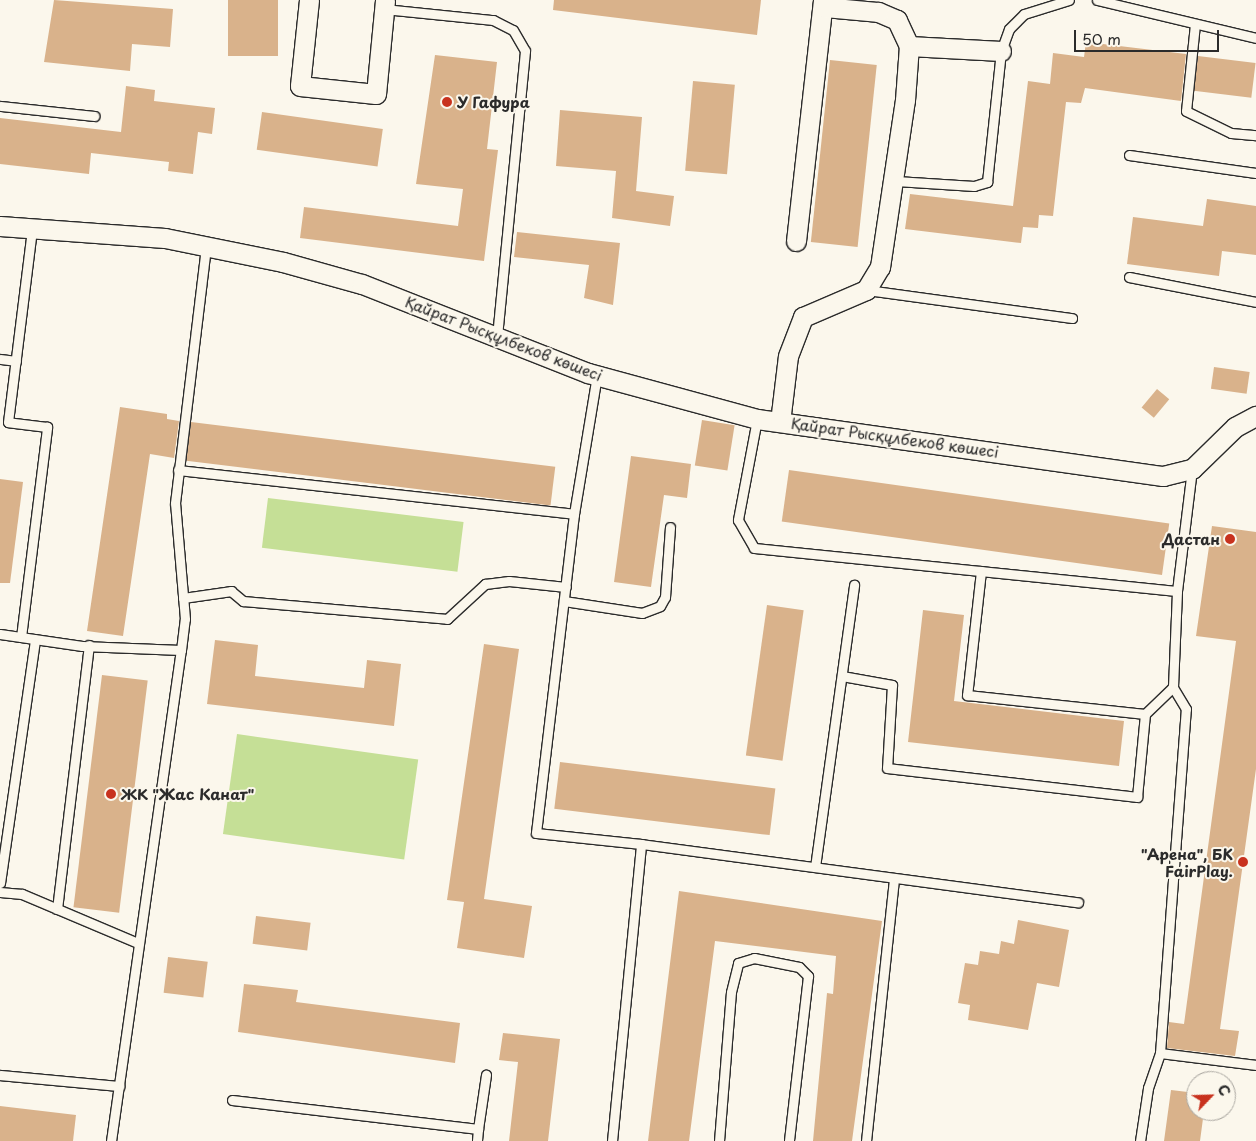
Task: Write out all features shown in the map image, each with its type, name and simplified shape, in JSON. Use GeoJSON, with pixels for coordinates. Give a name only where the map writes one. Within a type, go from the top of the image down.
{"type":"FeatureCollection","features":[{"type":"Feature","properties":{"kind":"street"},"geometry":{"type":"LineString","coordinates":[[309,0],[300,86],[376,94],[385,4]]}},
{"type":"Feature","properties":{"kind":"street"},"geometry":{"type":"LineString","coordinates":[[780,422],[788,356],[803,317],[866,290],[880,267],[896,181],[909,46],[897,20],[878,12],[823,4],[796,241]]}},
{"type":"Feature","properties":{"kind":"street"},"geometry":{"type":"LineString","coordinates":[[909,46],[1001,51]]}},
{"type":"Feature","properties":{"kind":"street","name":"Қайрат Рысқұлбеков көшесі"},"geometry":{"type":"LineString","coordinates":[[0,226],[165,238],[206,246],[362,284],[597,375],[757,419],[931,440],[1121,472],[1163,476],[1192,469]]}},
{"type":"Feature","properties":{"kind":"street"},"geometry":{"type":"LineString","coordinates":[[1192,469],[1235,427],[1256,416]]}},
{"type":"Feature","properties":{"kind":"lane"},"geometry":{"type":"LineString","coordinates":[[896,181],[974,186],[987,182],[1001,51],[1009,29],[1024,14],[1069,0]]}},
{"type":"Feature","properties":{"kind":"lane"},"geometry":{"type":"LineString","coordinates":[[1097,0],[1256,38]]}},
{"type":"Feature","properties":{"kind":"lane"},"geometry":{"type":"LineString","coordinates":[[385,4],[493,20],[513,30],[525,51],[497,336]]}},
{"type":"Feature","properties":{"kind":"lane"},"geometry":{"type":"LineString","coordinates":[[1195,24],[1186,111],[1231,133],[1256,135]]}},
{"type":"Feature","properties":{"kind":"lane"},"geometry":{"type":"LineString","coordinates":[[0,106],[94,116]]}},
{"type":"Feature","properties":{"kind":"lane"},"geometry":{"type":"LineString","coordinates":[[1129,155],[1256,173]]}},
{"type":"Feature","properties":{"kind":"lane"},"geometry":{"type":"LineString","coordinates":[[21,637],[47,427],[4,422],[16,361],[32,228]]}},
{"type":"Feature","properties":{"kind":"lane"},"geometry":{"type":"LineString","coordinates":[[111,1141],[181,650],[183,598],[175,503],[206,246]]}},
{"type":"Feature","properties":{"kind":"lane"},"geometry":{"type":"LineString","coordinates":[[1129,277],[1256,302]]}},
{"type":"Feature","properties":{"kind":"lane"},"geometry":{"type":"LineString","coordinates":[[866,290],[1072,318]]}},
{"type":"Feature","properties":{"kind":"lane"},"geometry":{"type":"LineString","coordinates":[[0,359],[16,361]]}},
{"type":"Feature","properties":{"kind":"lane"},"geometry":{"type":"LineString","coordinates":[[597,375],[574,514],[536,833],[642,844],[1078,902]]}},
{"type":"Feature","properties":{"kind":"lane"},"geometry":{"type":"LineString","coordinates":[[757,419],[738,520],[754,548],[1177,591]]}},
{"type":"Feature","properties":{"kind":"lane"},"geometry":{"type":"LineString","coordinates":[[1140,1141],[1148,1088],[1160,1052],[1186,709],[1173,687],[1177,591],[1192,469]]}},
{"type":"Feature","properties":{"kind":"lane"},"geometry":{"type":"LineString","coordinates":[[178,470],[574,514]]}},
{"type":"Feature","properties":{"kind":"lane"},"geometry":{"type":"LineString","coordinates":[[564,601],[642,613],[660,606],[665,597],[670,527]]}},
{"type":"Feature","properties":{"kind":"lane"},"geometry":{"type":"LineString","coordinates":[[981,571],[967,695],[1145,714]]}},
{"type":"Feature","properties":{"kind":"lane"},"geometry":{"type":"LineString","coordinates":[[183,598],[231,591],[243,601],[447,619],[485,584],[509,581],[566,587]]}},
{"type":"Feature","properties":{"kind":"lane"},"geometry":{"type":"LineString","coordinates":[[815,867],[854,585]]}},
{"type":"Feature","properties":{"kind":"lane"},"geometry":{"type":"LineString","coordinates":[[0,634],[89,646],[181,650]]}},
{"type":"Feature","properties":{"kind":"lane"},"geometry":{"type":"LineString","coordinates":[[0,883],[34,639]]}},
{"type":"Feature","properties":{"kind":"lane"},"geometry":{"type":"LineString","coordinates":[[57,909],[89,646]]}},
{"type":"Feature","properties":{"kind":"lane"},"geometry":{"type":"LineString","coordinates":[[842,676],[892,685],[887,768],[1137,797],[1145,714],[1173,687]]}},
{"type":"Feature","properties":{"kind":"lane"},"geometry":{"type":"LineString","coordinates":[[612,1141],[642,844]]}},
{"type":"Feature","properties":{"kind":"lane"},"geometry":{"type":"LineString","coordinates":[[866,1141],[894,878]]}},
{"type":"Feature","properties":{"kind":"lane"},"geometry":{"type":"LineString","coordinates":[[0,892],[22,894],[138,943]]}},
{"type":"Feature","properties":{"kind":"lane"},"geometry":{"type":"LineString","coordinates":[[719,1141],[731,992],[738,963],[754,958],[799,966],[808,976],[789,1141]]}},
{"type":"Feature","properties":{"kind":"lane"},"geometry":{"type":"LineString","coordinates":[[1160,1052],[1256,1065]]}},
{"type":"Feature","properties":{"kind":"lane"},"geometry":{"type":"LineString","coordinates":[[0,1075],[119,1086]]}},
{"type":"Feature","properties":{"kind":"lane"},"geometry":{"type":"LineString","coordinates":[[477,1141],[486,1075]]}},
{"type":"Feature","properties":{"kind":"lane"},"geometry":{"type":"LineString","coordinates":[[232,1100],[478,1129]]}},
{"type":"Feature","properties":{"kind":"green space"},"geometry":{"type":"Polygon","coordinates":[[[268,498],[464,522],[457,572],[262,548],[268,498]]]}},
{"type":"Feature","properties":{"kind":"green space"},"geometry":{"type":"Polygon","coordinates":[[[237,734],[418,759],[404,859],[223,834],[237,734]]]}},
{"type":"Feature","properties":{"kind":"building"},"geometry":{"type":"Polygon","coordinates":[[[54,0],[173,9],[170,47],[132,44],[130,71],[44,62],[54,0]]]}},
{"type":"Feature","properties":{"kind":"building"},"geometry":{"type":"Polygon","coordinates":[[[228,0],[278,0],[278,56],[228,56],[228,0]]]}},
{"type":"Feature","properties":{"kind":"building"},"geometry":{"type":"Polygon","coordinates":[[[554,0],[761,0],[757,35],[553,10],[554,0]]]}},
{"type":"Feature","properties":{"kind":"building"},"geometry":{"type":"Polygon","coordinates":[[[1086,42],[1186,54],[1181,101],[1085,88],[1081,103],[1066,102],[1053,216],[1039,215],[1038,228],[1023,227],[1021,243],[905,229],[910,194],[1013,206],[1028,81],[1050,84],[1053,53],[1084,57],[1086,42]]]}},
{"type":"Feature","properties":{"kind":"building"},"geometry":{"type":"Polygon","coordinates":[[[435,55],[497,62],[487,149],[498,150],[484,261],[300,238],[304,207],[458,226],[463,189],[416,184],[435,55]]]}},
{"type":"Feature","properties":{"kind":"building"},"geometry":{"type":"Polygon","coordinates":[[[1198,56],[1256,63],[1251,98],[1194,91],[1198,56]]]}},
{"type":"Feature","properties":{"kind":"building"},"geometry":{"type":"Polygon","coordinates":[[[830,60],[877,65],[858,247],[811,242],[830,60]]]}},
{"type":"Feature","properties":{"kind":"building"},"geometry":{"type":"Polygon","coordinates":[[[693,81],[735,85],[727,174],[685,171],[693,81]]]}},
{"type":"Feature","properties":{"kind":"building"},"geometry":{"type":"Polygon","coordinates":[[[126,86],[155,90],[154,101],[215,108],[212,134],[198,132],[193,174],[168,171],[169,162],[91,153],[89,174],[0,164],[0,118],[121,132],[126,86]]]}},
{"type":"Feature","properties":{"kind":"building"},"geometry":{"type":"Polygon","coordinates":[[[560,110],[642,117],[636,191],[674,196],[670,226],[612,218],[616,171],[556,166],[560,110]]]}},
{"type":"Feature","properties":{"kind":"building"},"geometry":{"type":"Polygon","coordinates":[[[262,112],[383,129],[378,167],[257,150],[262,112]]]}},
{"type":"Feature","properties":{"kind":"building"},"geometry":{"type":"Polygon","coordinates":[[[1207,199],[1256,206],[1256,255],[1222,251],[1219,276],[1127,264],[1133,217],[1203,226],[1207,199]]]}},
{"type":"Feature","properties":{"kind":"building"},"geometry":{"type":"Polygon","coordinates":[[[517,232],[620,243],[613,305],[584,298],[589,265],[514,257],[517,232]]]}},
{"type":"Feature","properties":{"kind":"building"},"geometry":{"type":"Polygon","coordinates":[[[1214,367],[1250,372],[1247,394],[1211,389],[1214,367]]]}},
{"type":"Feature","properties":{"kind":"building"},"geometry":{"type":"Polygon","coordinates":[[[1157,389],[1169,399],[1154,418],[1142,407],[1157,389]]]}},
{"type":"Feature","properties":{"kind":"building"},"geometry":{"type":"Polygon","coordinates":[[[120,407],[167,414],[167,419],[179,421],[174,458],[150,454],[123,636],[87,631],[120,407]]]}},
{"type":"Feature","properties":{"kind":"building"},"geometry":{"type":"Polygon","coordinates":[[[702,420],[735,425],[727,471],[695,465],[702,420]]]}},
{"type":"Feature","properties":{"kind":"building"},"geometry":{"type":"Polygon","coordinates":[[[191,422],[555,467],[551,505],[186,461],[191,422]]]}},
{"type":"Feature","properties":{"kind":"building"},"geometry":{"type":"Polygon","coordinates":[[[631,456],[691,464],[687,498],[664,495],[651,587],[614,582],[631,456]]]}},
{"type":"Feature","properties":{"kind":"building"},"geometry":{"type":"Polygon","coordinates":[[[789,470],[1169,523],[1162,575],[782,521],[789,470]]]}},
{"type":"Feature","properties":{"kind":"building"},"geometry":{"type":"Polygon","coordinates":[[[0,479],[23,482],[10,583],[0,583],[0,479]]]}},
{"type":"Feature","properties":{"kind":"building"},"geometry":{"type":"Polygon","coordinates":[[[1212,526],[1256,532],[1256,769],[1220,1029],[1239,1031],[1235,1056],[1167,1048],[1169,1022],[1184,1024],[1236,641],[1196,636],[1212,526]]]}},
{"type":"Feature","properties":{"kind":"building"},"geometry":{"type":"Polygon","coordinates":[[[767,605],[804,610],[782,761],[746,756],[767,605]]]}},
{"type":"Feature","properties":{"kind":"building"},"geometry":{"type":"Polygon","coordinates":[[[923,610],[964,615],[954,701],[1124,721],[1119,766],[908,742],[923,610]]]}},
{"type":"Feature","properties":{"kind":"building"},"geometry":{"type":"Polygon","coordinates":[[[215,640],[258,645],[255,676],[364,688],[367,660],[401,664],[394,726],[207,704],[215,640]]]}},
{"type":"Feature","properties":{"kind":"building"},"geometry":{"type":"Polygon","coordinates":[[[484,644],[519,649],[484,899],[532,906],[524,958],[457,948],[464,902],[447,900],[484,644]]]}},
{"type":"Feature","properties":{"kind":"building","name":"ЖК \"Жас Канат\""},"geometry":{"type":"Polygon","coordinates":[[[102,675],[148,681],[119,913],[73,907],[102,675]]]}},
{"type":"Feature","properties":{"kind":"building"},"geometry":{"type":"Polygon","coordinates":[[[560,762],[775,788],[770,835],[554,809],[560,762]]]}},
{"type":"Feature","properties":{"kind":"building"},"geometry":{"type":"Polygon","coordinates":[[[679,891],[882,921],[852,1141],[813,1141],[827,993],[833,994],[836,956],[715,941],[689,1141],[648,1141],[679,891]]]}},
{"type":"Feature","properties":{"kind":"building"},"geometry":{"type":"Polygon","coordinates":[[[256,916],[311,923],[307,950],[253,944],[256,916]]]}},
{"type":"Feature","properties":{"kind":"building"},"geometry":{"type":"Polygon","coordinates":[[[1018,920],[1069,930],[1059,987],[1037,983],[1028,1030],[968,1020],[970,1005],[958,1003],[965,963],[978,965],[980,951],[999,954],[1001,941],[1014,944],[1018,920]]]}},
{"type":"Feature","properties":{"kind":"building"},"geometry":{"type":"Polygon","coordinates":[[[168,957],[208,962],[203,998],[164,993],[168,957]]]}},
{"type":"Feature","properties":{"kind":"building"},"geometry":{"type":"Polygon","coordinates":[[[244,984],[298,990],[296,1002],[460,1023],[455,1063],[238,1032],[244,984]]]}},
{"type":"Feature","properties":{"kind":"building"},"geometry":{"type":"Polygon","coordinates":[[[503,1033],[560,1039],[548,1141],[509,1141],[518,1062],[499,1060],[503,1033]]]}},
{"type":"Feature","properties":{"kind":"building"},"geometry":{"type":"Polygon","coordinates":[[[1171,1090],[1186,1092],[1186,1121],[1203,1121],[1200,1141],[1164,1141],[1171,1090]]]}},
{"type":"Feature","properties":{"kind":"building"},"geometry":{"type":"Polygon","coordinates":[[[0,1106],[76,1115],[73,1141],[0,1141],[0,1106]]]}},
{"type":"Feature","properties":{"kind":"place","name":"У Гафура"},"geometry":{"type":"Point","coordinates":[447,102]}},
{"type":"Feature","properties":{"kind":"place","name":"Дастан"},"geometry":{"type":"Point","coordinates":[1230,539]}},
{"type":"Feature","properties":{"kind":"place","name":"ЖК \"Жас Канат\""},"geometry":{"type":"Point","coordinates":[111,794]}},
{"type":"Feature","properties":{"kind":"place","name":"\"Арена\", БК FairPlay."},"geometry":{"type":"Point","coordinates":[1243,862]}}]}
